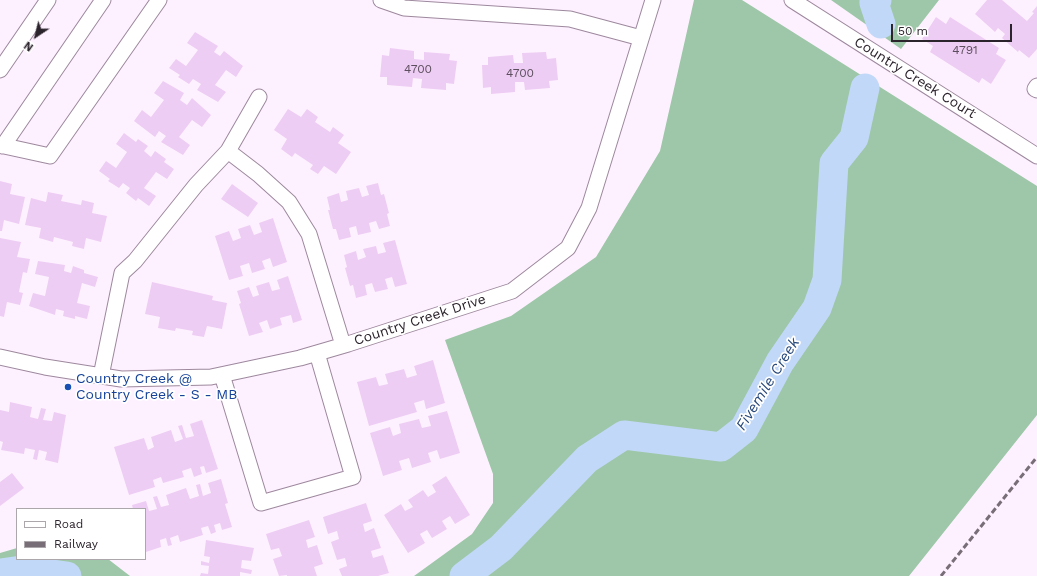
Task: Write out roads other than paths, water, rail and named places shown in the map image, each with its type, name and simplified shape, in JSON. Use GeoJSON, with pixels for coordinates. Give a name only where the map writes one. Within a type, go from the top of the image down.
{"type":"FeatureCollection","features":[{"type":"Feature","properties":{"kind":"street"},"geometry":{"type":"LineString","coordinates":[[0,70],[48,0]]}},
{"type":"Feature","properties":{"kind":"street"},"geometry":{"type":"LineString","coordinates":[[103,0],[1,146],[50,156],[158,0]]}},
{"type":"Feature","properties":{"kind":"street"},"geometry":{"type":"LineString","coordinates":[[381,0],[404,8],[570,18],[641,38]]}},
{"type":"Feature","properties":{"kind":"street","name":"Country Creek Drive"},"geometry":{"type":"LineString","coordinates":[[0,357],[45,368],[121,378],[211,377],[300,358],[512,291],[568,248],[589,208],[653,0]]}},
{"type":"Feature","properties":{"kind":"street","name":"Country Creek Court"},"geometry":{"type":"LineString","coordinates":[[792,0],[1037,156]]}},
{"type":"Feature","properties":{"kind":"street"},"geometry":{"type":"LineString","coordinates":[[1037,86],[1035,89],[1037,90]]}},
{"type":"Feature","properties":{"kind":"street"},"geometry":{"type":"LineString","coordinates":[[101,376],[122,273],[135,261],[196,185],[228,151],[260,97]]}},
{"type":"Feature","properties":{"kind":"street"},"geometry":{"type":"LineString","coordinates":[[228,151],[258,174],[289,202],[309,234],[343,345]]}},
{"type":"Feature","properties":{"kind":"street"},"geometry":{"type":"LineString","coordinates":[[222,375],[261,504],[352,477],[317,353]]}},
{"type":"Feature","properties":{"kind":"waterway","name":"Fivemile Creek"},"geometry":{"type":"LineString","coordinates":[[877,0],[874,3],[881,24]]}},
{"type":"Feature","properties":{"kind":"waterway","name":"Fivemile Creek"},"geometry":{"type":"LineString","coordinates":[[464,576],[501,548],[587,459],[624,435],[721,447],[744,429],[780,362],[817,308],[827,280],[834,163],[854,138],[865,88]]}},
{"type":"Feature","properties":{"kind":"waterway","name":"Fivemile Creek"},"geometry":{"type":"LineString","coordinates":[[0,573],[23,570],[67,576]]}},
{"type":"Feature","properties":{"kind":"railway"},"geometry":{"type":"LineString","coordinates":[[941,576],[1037,457]]}},
{"type":"Feature","properties":{"kind":"place","name":"Country Creek @ Country Creek - S - MB"},"geometry":{"type":"Point","coordinates":[68,387]}}]}
